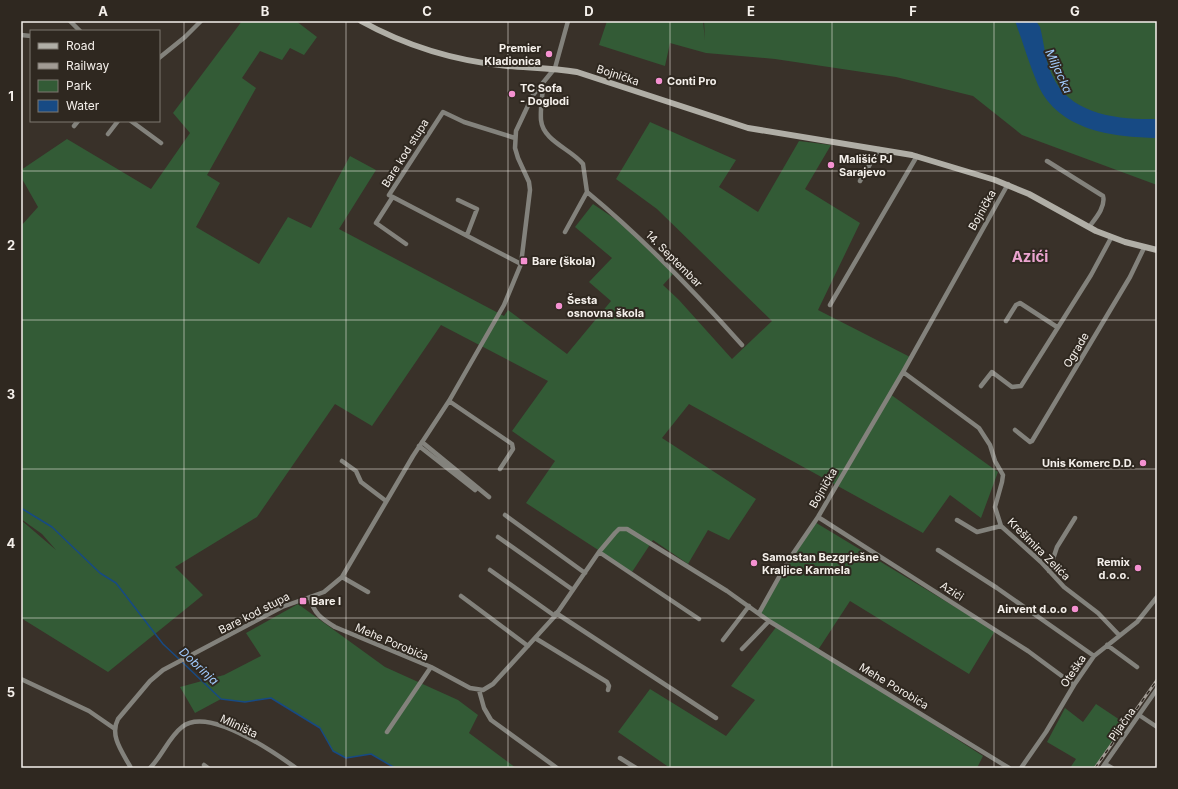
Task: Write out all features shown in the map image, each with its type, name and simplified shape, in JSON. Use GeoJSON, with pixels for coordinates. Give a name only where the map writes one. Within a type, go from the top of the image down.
{"type":"FeatureCollection","features":[{"type":"Feature","properties":{"kind":"main road","name":"Bojnička"},"geometry":{"type":"LineString","coordinates":[[361,21],[378,30],[436,53],[507,66],[555,68],[577,72],[748,128],[917,156],[1008,184],[1029,194],[1089,228],[1111,238],[1144,248],[1157,250]]}},
{"type":"Feature","properties":{"kind":"street"},"geometry":{"type":"LineString","coordinates":[[70,21],[79,30]]}},
{"type":"Feature","properties":{"kind":"street"},"geometry":{"type":"LineString","coordinates":[[160,57],[185,37],[201,21]]}},
{"type":"Feature","properties":{"kind":"street"},"geometry":{"type":"LineString","coordinates":[[555,68],[568,21]]}},
{"type":"Feature","properties":{"kind":"street","name":"Bare kod stupa"},"geometry":{"type":"LineString","coordinates":[[115,729],[118,719],[150,681],[163,670],[282,607],[324,592],[342,577],[386,501],[421,444],[450,401],[504,305],[521,264],[530,190],[529,182],[518,158],[515,138],[516,131],[534,95],[555,68]]}},
{"type":"Feature","properties":{"kind":"street"},"geometry":{"type":"LineString","coordinates":[[543,83],[541,110],[543,127],[552,138],[583,164],[587,192],[565,232]]}},
{"type":"Feature","properties":{"kind":"street","name":"Bare kod stupa"},"geometry":{"type":"LineString","coordinates":[[515,138],[464,122],[443,112],[389,195],[392,198],[521,264]]}},
{"type":"Feature","properties":{"kind":"street"},"geometry":{"type":"LineString","coordinates":[[74,126],[77,122]]}},
{"type":"Feature","properties":{"kind":"street"},"geometry":{"type":"LineString","coordinates":[[108,134],[117,122]]}},
{"type":"Feature","properties":{"kind":"street"},"geometry":{"type":"LineString","coordinates":[[132,122],[160,143]]}},
{"type":"Feature","properties":{"kind":"street"},"geometry":{"type":"LineString","coordinates":[[860,181],[879,149]]}},
{"type":"Feature","properties":{"kind":"street"},"geometry":{"type":"LineString","coordinates":[[830,305],[917,156]]}},
{"type":"Feature","properties":{"kind":"street"},"geometry":{"type":"LineString","coordinates":[[1047,161],[1103,196],[1104,204],[1089,228]]}},
{"type":"Feature","properties":{"kind":"street","name":"Bojnička"},"geometry":{"type":"LineString","coordinates":[[759,613],[788,561],[818,517],[903,372],[1008,184]]}},
{"type":"Feature","properties":{"kind":"street","name":"14. Septembar"},"geometry":{"type":"LineString","coordinates":[[587,192],[630,228],[688,284],[742,344]]}},
{"type":"Feature","properties":{"kind":"street"},"geometry":{"type":"LineString","coordinates":[[392,198],[376,223],[406,244]]}},
{"type":"Feature","properties":{"kind":"street"},"geometry":{"type":"LineString","coordinates":[[458,200],[477,209],[466,235]]}},
{"type":"Feature","properties":{"kind":"street"},"geometry":{"type":"LineString","coordinates":[[981,386],[992,372],[1012,387],[1021,386],[1057,326],[1091,275],[1111,238]]}},
{"type":"Feature","properties":{"kind":"street","name":"Ograde"},"geometry":{"type":"LineString","coordinates":[[1015,430],[1026,441],[1032,441],[1130,277],[1144,248]]}},
{"type":"Feature","properties":{"kind":"street"},"geometry":{"type":"LineString","coordinates":[[1006,322],[1016,305],[1020,303],[1057,326]]}},
{"type":"Feature","properties":{"kind":"street","name":"Krešimira Zelića"},"geometry":{"type":"LineString","coordinates":[[903,372],[979,428],[990,444],[995,461],[1002,475],[1002,482],[995,507],[1001,526],[1049,570],[1064,587],[1098,613],[1119,635]]}},
{"type":"Feature","properties":{"kind":"street"},"geometry":{"type":"LineString","coordinates":[[450,401],[512,444],[513,449],[500,468]]}},
{"type":"Feature","properties":{"kind":"street"},"geometry":{"type":"LineString","coordinates":[[421,444],[475,490]]}},
{"type":"Feature","properties":{"kind":"street"},"geometry":{"type":"LineString","coordinates":[[421,444],[489,497]]}},
{"type":"Feature","properties":{"kind":"street"},"geometry":{"type":"LineString","coordinates":[[342,462],[357,473],[361,482],[386,501]]}},
{"type":"Feature","properties":{"kind":"street"},"geometry":{"type":"LineString","coordinates":[[505,515],[586,573]]}},
{"type":"Feature","properties":{"kind":"street","name":"Azići"},"geometry":{"type":"LineString","coordinates":[[818,517],[1022,646],[1074,685]]}},
{"type":"Feature","properties":{"kind":"street"},"geometry":{"type":"LineString","coordinates":[[1049,570],[1057,547],[1075,518]]}},
{"type":"Feature","properties":{"kind":"street"},"geometry":{"type":"LineString","coordinates":[[957,520],[977,532],[1001,526]]}},
{"type":"Feature","properties":{"kind":"street","name":"Mehe Porobića"},"geometry":{"type":"LineString","coordinates":[[310,597],[315,611],[324,620],[335,627],[431,667],[470,688],[479,690],[493,684],[528,646],[555,614],[586,573],[599,552],[615,533],[619,529],[627,529],[692,568],[769,621],[1009,768]]}},
{"type":"Feature","properties":{"kind":"street"},"geometry":{"type":"LineString","coordinates":[[498,537],[573,590]]}},
{"type":"Feature","properties":{"kind":"street"},"geometry":{"type":"LineString","coordinates":[[938,550],[997,588],[1094,656]]}},
{"type":"Feature","properties":{"kind":"street"},"geometry":{"type":"LineString","coordinates":[[599,552],[699,619]]}},
{"type":"Feature","properties":{"kind":"street"},"geometry":{"type":"LineString","coordinates":[[490,570],[716,718]]}},
{"type":"Feature","properties":{"kind":"street"},"geometry":{"type":"LineString","coordinates":[[342,577],[368,592]]}},
{"type":"Feature","properties":{"kind":"street"},"geometry":{"type":"LineString","coordinates":[[461,596],[528,646]]}},
{"type":"Feature","properties":{"kind":"street","name":"Oteška"},"geometry":{"type":"LineString","coordinates":[[1021,768],[1046,732],[1074,685],[1094,656],[1137,622],[1157,597]]}},
{"type":"Feature","properties":{"kind":"street"},"geometry":{"type":"LineString","coordinates":[[723,640],[749,606]]}},
{"type":"Feature","properties":{"kind":"street"},"geometry":{"type":"LineString","coordinates":[[742,649],[769,621]]}},
{"type":"Feature","properties":{"kind":"street"},"geometry":{"type":"LineString","coordinates":[[535,638],[607,682],[610,686],[608,690]]}},
{"type":"Feature","properties":{"kind":"street"},"geometry":{"type":"LineString","coordinates":[[1106,645],[1137,667]]}},
{"type":"Feature","properties":{"kind":"street"},"geometry":{"type":"LineString","coordinates":[[387,732],[431,667]]}},
{"type":"Feature","properties":{"kind":"street"},"geometry":{"type":"LineString","coordinates":[[21,679],[89,711],[115,729],[116,740],[130,768]]}},
{"type":"Feature","properties":{"kind":"street","name":"Pijačna"},"geometry":{"type":"LineString","coordinates":[[1104,766],[1157,689]]}},
{"type":"Feature","properties":{"kind":"street"},"geometry":{"type":"LineString","coordinates":[[479,690],[484,708],[491,720],[557,768]]}},
{"type":"Feature","properties":{"kind":"street"},"geometry":{"type":"LineString","coordinates":[[1139,715],[1157,727]]}},
{"type":"Feature","properties":{"kind":"street","name":"Mliništa"},"geometry":{"type":"LineString","coordinates":[[150,768],[182,726],[198,722],[218,724],[236,732],[296,768]]}},
{"type":"Feature","properties":{"kind":"street"},"geometry":{"type":"LineString","coordinates":[[620,758],[636,768]]}},
{"type":"Feature","properties":{"kind":"street"},"geometry":{"type":"LineString","coordinates":[[286,768],[289,763]]}},
{"type":"Feature","properties":{"kind":"street"},"geometry":{"type":"LineString","coordinates":[[1104,766],[1112,768]]}},
{"type":"Feature","properties":{"kind":"green space"},"geometry":{"type":"Polygon","coordinates":[[[242,21],[296,21],[317,37],[304,55],[290,48],[282,60],[260,51],[242,78],[256,88],[207,175],[220,183],[196,227],[259,264],[288,217],[311,228],[350,156],[376,170],[339,229],[504,316],[508,310],[567,354],[611,301],[589,282],[612,258],[575,227],[593,204],[627,227],[673,274],[663,285],[679,300],[732,359],[772,321],[657,209],[616,179],[650,122],[736,160],[719,187],[758,212],[799,141],[831,145],[805,189],[860,223],[818,310],[912,358],[890,394],[998,472],[981,518],[950,495],[923,533],[689,404],[662,438],[756,499],[729,540],[708,530],[688,564],[653,540],[632,572],[526,503],[555,461],[512,431],[548,381],[441,325],[372,426],[335,404],[257,517],[175,567],[203,595],[108,672],[21,618],[21,520],[56,550],[42,534],[21,519],[21,226],[38,207],[21,177],[21,170],[67,139],[151,189],[190,133],[173,113],[242,21]]]}},
{"type":"Feature","properties":{"kind":"green space"},"geometry":{"type":"Polygon","coordinates":[[[607,21],[703,21],[705,40],[704,21],[1157,21],[1157,185],[1022,135],[973,96],[896,77],[775,59],[706,53],[670,43],[665,66],[599,45],[607,21]]]}},
{"type":"Feature","properties":{"kind":"green space"},"geometry":{"type":"Polygon","coordinates":[[[813,521],[995,631],[969,674],[850,601],[818,650],[983,756],[977,768],[670,768],[618,732],[650,689],[726,736],[755,700],[731,686],[777,626],[758,612],[813,521]]]}},
{"type":"Feature","properties":{"kind":"green space"},"geometry":{"type":"Polygon","coordinates":[[[298,604],[385,667],[458,700],[478,715],[469,733],[516,768],[395,768],[371,754],[346,758],[333,751],[320,728],[271,698],[245,702],[221,699],[195,713],[180,687],[224,675],[261,656],[246,633],[298,604]]]}},
{"type":"Feature","properties":{"kind":"green space"},"geometry":{"type":"Polygon","coordinates":[[[1096,704],[1126,724],[1095,768],[1070,768],[1076,759],[1047,742],[1065,708],[1083,722],[1096,704]]]}},
{"type":"Feature","properties":{"kind":"water"},"geometry":{"type":"Polygon","coordinates":[[[1015,21],[1036,21],[1040,27],[1046,57],[1052,75],[1060,88],[1070,99],[1083,107],[1112,116],[1157,119],[1157,138],[1123,136],[1106,133],[1073,122],[1059,113],[1047,100],[1038,85],[1015,21]]]}},
{"type":"Feature","properties":{"kind":"waterway","name":"Dobrinja"},"geometry":{"type":"LineString","coordinates":[[21,508],[52,527],[100,573],[116,583],[163,644],[179,659]]}},
{"type":"Feature","properties":{"kind":"waterway","name":"Dobrinja"},"geometry":{"type":"LineString","coordinates":[[182,662],[221,699],[245,702],[271,698],[320,728],[333,751],[346,758],[371,754],[395,768]]}},
{"type":"Feature","properties":{"kind":"railway"},"geometry":{"type":"LineString","coordinates":[[1095,768],[1157,680]]}},
{"type":"Feature","properties":{"kind":"place","name":"Premier Kladionica"},"geometry":{"type":"Point","coordinates":[549,54]}},
{"type":"Feature","properties":{"kind":"place","name":"Conti Pro"},"geometry":{"type":"Point","coordinates":[659,81]}},
{"type":"Feature","properties":{"kind":"place","name":"TC Sofa - Doglodi"},"geometry":{"type":"Point","coordinates":[512,94]}},
{"type":"Feature","properties":{"kind":"place","name":"Mališić PJ Sarajevo"},"geometry":{"type":"Point","coordinates":[831,165]}},
{"type":"Feature","properties":{"kind":"place","name":"Bare (škola)"},"geometry":{"type":"Point","coordinates":[524,261]}},
{"type":"Feature","properties":{"kind":"place","name":"Šesta osnovna škola"},"geometry":{"type":"Point","coordinates":[559,306]}},
{"type":"Feature","properties":{"kind":"place","name":"Unis Komerc D.D."},"geometry":{"type":"Point","coordinates":[1143,463]}},
{"type":"Feature","properties":{"kind":"place","name":"Samostan Bezgrješne Kraljice Karmela"},"geometry":{"type":"Point","coordinates":[754,563]}},
{"type":"Feature","properties":{"kind":"place","name":"Remix d.o.o."},"geometry":{"type":"Point","coordinates":[1138,568]}},
{"type":"Feature","properties":{"kind":"place","name":"Bare I"},"geometry":{"type":"Point","coordinates":[303,601]}},
{"type":"Feature","properties":{"kind":"place","name":"Airvent d.o.o"},"geometry":{"type":"Point","coordinates":[1075,609]}},
{"type":"Feature","properties":{"kind":"district","name":"Azići"},"geometry":{"type":"Point","coordinates":[1030,256]}},
{"type":"Feature","properties":{"kind":"water label","name":"Miljacka"},"geometry":{"type":"Point","coordinates":[1059,71]}}]}
